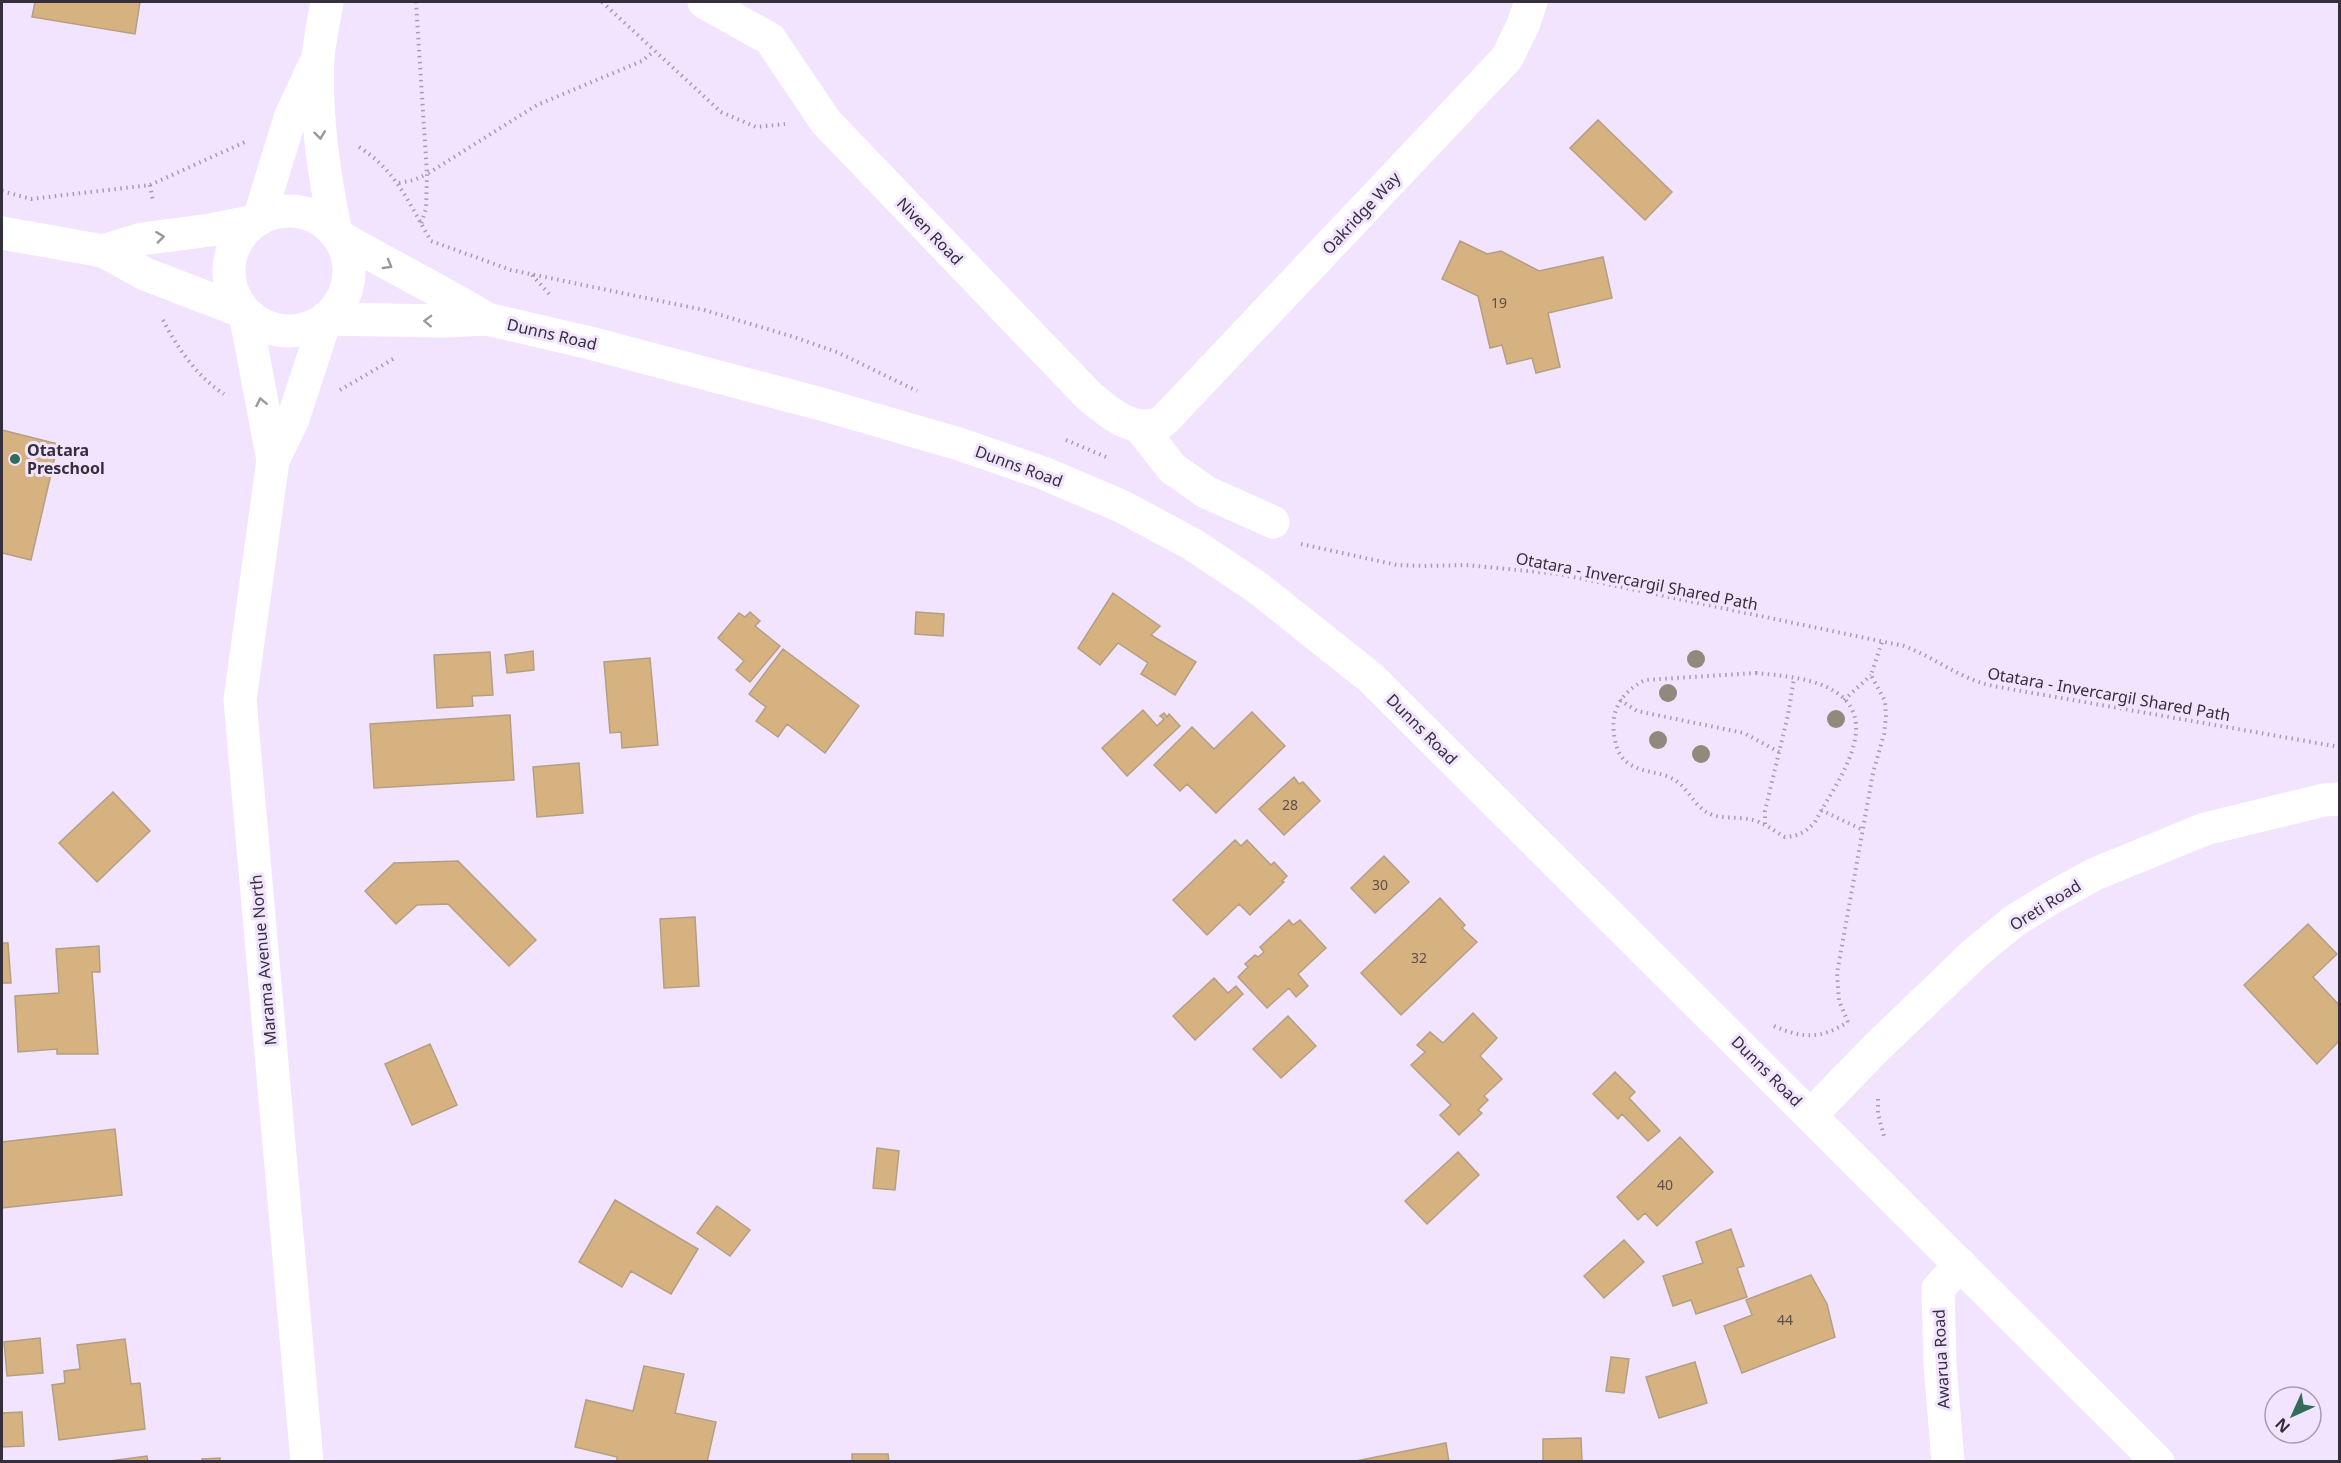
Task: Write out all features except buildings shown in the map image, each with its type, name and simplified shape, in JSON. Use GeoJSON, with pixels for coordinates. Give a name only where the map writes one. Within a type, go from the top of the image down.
{"type":"FeatureCollection","features":[{"type":"Feature","properties":{"kind":"street"},"geometry":{"type":"LineString","coordinates":[[318,56],[290,118],[257,220],[243,232],[234,247],[229,263],[234,298],[259,324],[274,330],[292,332],[309,328],[326,320],[339,305],[348,288],[350,270],[346,251],[337,234],[327,189],[320,136],[318,56],[327,2]]}},
{"type":"Feature","properties":{"kind":"street","name":"Niven Road"},"geometry":{"type":"LineString","coordinates":[[704,2],[770,39],[816,110],[834,131],[1088,395],[1125,422],[1139,426]]}},
{"type":"Feature","properties":{"kind":"street","name":"Oakridge Way"},"geometry":{"type":"LineString","coordinates":[[1139,426],[1159,424],[1172,412],[1507,58],[1531,2]]}},
{"type":"Feature","properties":{"kind":"street"},"geometry":{"type":"LineString","coordinates":[[103,251],[142,239],[210,230],[282,212],[308,214],[323,221],[337,234]]}},
{"type":"Feature","properties":{"kind":"street"},"geometry":{"type":"LineString","coordinates":[[2,233],[103,251],[145,274],[245,312]]}},
{"type":"Feature","properties":{"kind":"street","name":"Dunns Road"},"geometry":{"type":"LineString","coordinates":[[337,234],[487,319]]}},
{"type":"Feature","properties":{"kind":"street","name":"Marama Avenue North"},"geometry":{"type":"LineString","coordinates":[[245,312],[273,460]]}},
{"type":"Feature","properties":{"kind":"street","name":"Dunns Road"},"geometry":{"type":"LineString","coordinates":[[326,320],[487,319],[602,346],[821,404],[959,444],[1043,473],[1121,506],[1192,544],[1258,588],[1371,678],[2158,1461]]}},
{"type":"Feature","properties":{"kind":"street","name":"Marama Avenue North"},"geometry":{"type":"LineString","coordinates":[[307,1461],[240,699],[273,460],[293,419],[326,320]]}},
{"type":"Feature","properties":{"kind":"street"},"geometry":{"type":"LineString","coordinates":[[1139,426],[1172,468],[1206,492],[1283,532]]}},
{"type":"Feature","properties":{"kind":"street","name":"Oreti Road"},"geometry":{"type":"LineString","coordinates":[[1811,1115],[1874,1050],[1974,954],[2014,921],[2053,897],[2095,874],[2205,829],[2324,800],[2340,799]]}},
{"type":"Feature","properties":{"kind":"street","name":"Awarua Road"},"geometry":{"type":"LineString","coordinates":[[1948,1461],[1940,1364],[1938,1289],[1960,1264]]}},
{"type":"Feature","properties":{"kind":"path"},"geometry":{"type":"LineString","coordinates":[[416,2],[427,174],[426,209],[421,224]]}},
{"type":"Feature","properties":{"kind":"path"},"geometry":{"type":"LineString","coordinates":[[602,2],[721,112],[756,127],[799,123],[816,110]]}},
{"type":"Feature","properties":{"kind":"path"},"geometry":{"type":"LineString","coordinates":[[399,183],[427,174],[537,105],[642,61],[654,51]]}},
{"type":"Feature","properties":{"kind":"path"},"geometry":{"type":"LineString","coordinates":[[2,191],[31,199],[150,185],[248,141]]}},
{"type":"Feature","properties":{"kind":"path"},"geometry":{"type":"LineString","coordinates":[[354,144],[371,154],[399,183],[431,242]]}},
{"type":"Feature","properties":{"kind":"path"},"geometry":{"type":"LineString","coordinates":[[532,275],[552,299]]}},
{"type":"Feature","properties":{"kind":"path"},"geometry":{"type":"LineString","coordinates":[[161,315],[172,337],[187,357],[216,389],[228,396]]}},
{"type":"Feature","properties":{"kind":"path"},"geometry":{"type":"LineString","coordinates":[[336,391],[346,388],[404,352]]}},
{"type":"Feature","properties":{"kind":"path","name":"Otatara - Invercargil Shared Path"},"geometry":{"type":"LineString","coordinates":[[1283,532],[1398,565],[1424,567],[1466,565],[1559,574],[1921,652],[1971,681],[1993,686],[2340,747]]}},
{"type":"Feature","properties":{"kind":"path"},"geometry":{"type":"LineString","coordinates":[[1844,700],[1871,675],[1882,642]]}},
{"type":"Feature","properties":{"kind":"path"},"geometry":{"type":"LineString","coordinates":[[1756,673],[1794,677],[1813,680],[1833,690],[1850,706],[1857,726],[1854,746],[1815,822],[1798,836],[1785,837],[1765,824],[1707,813],[1697,806],[1671,778],[1644,771],[1620,756],[1612,728],[1614,711],[1620,700],[1633,686],[1655,678],[1756,673]]}},
{"type":"Feature","properties":{"kind":"path"},"geometry":{"type":"LineString","coordinates":[[1848,1022],[1839,1001],[1837,973],[1886,717],[1885,701],[1871,675]]}},
{"type":"Feature","properties":{"kind":"path"},"geometry":{"type":"LineString","coordinates":[[1765,824],[1765,811],[1788,715],[1794,677]]}},
{"type":"Feature","properties":{"kind":"path"},"geometry":{"type":"LineString","coordinates":[[1620,700],[1637,711],[1744,733],[1779,752]]}},
{"type":"Feature","properties":{"kind":"path"},"geometry":{"type":"LineString","coordinates":[[1821,810],[1863,830]]}},
{"type":"Feature","properties":{"kind":"place","name":"Otatara Preschool"},"geometry":{"type":"Point","coordinates":[15,459]}}]}
